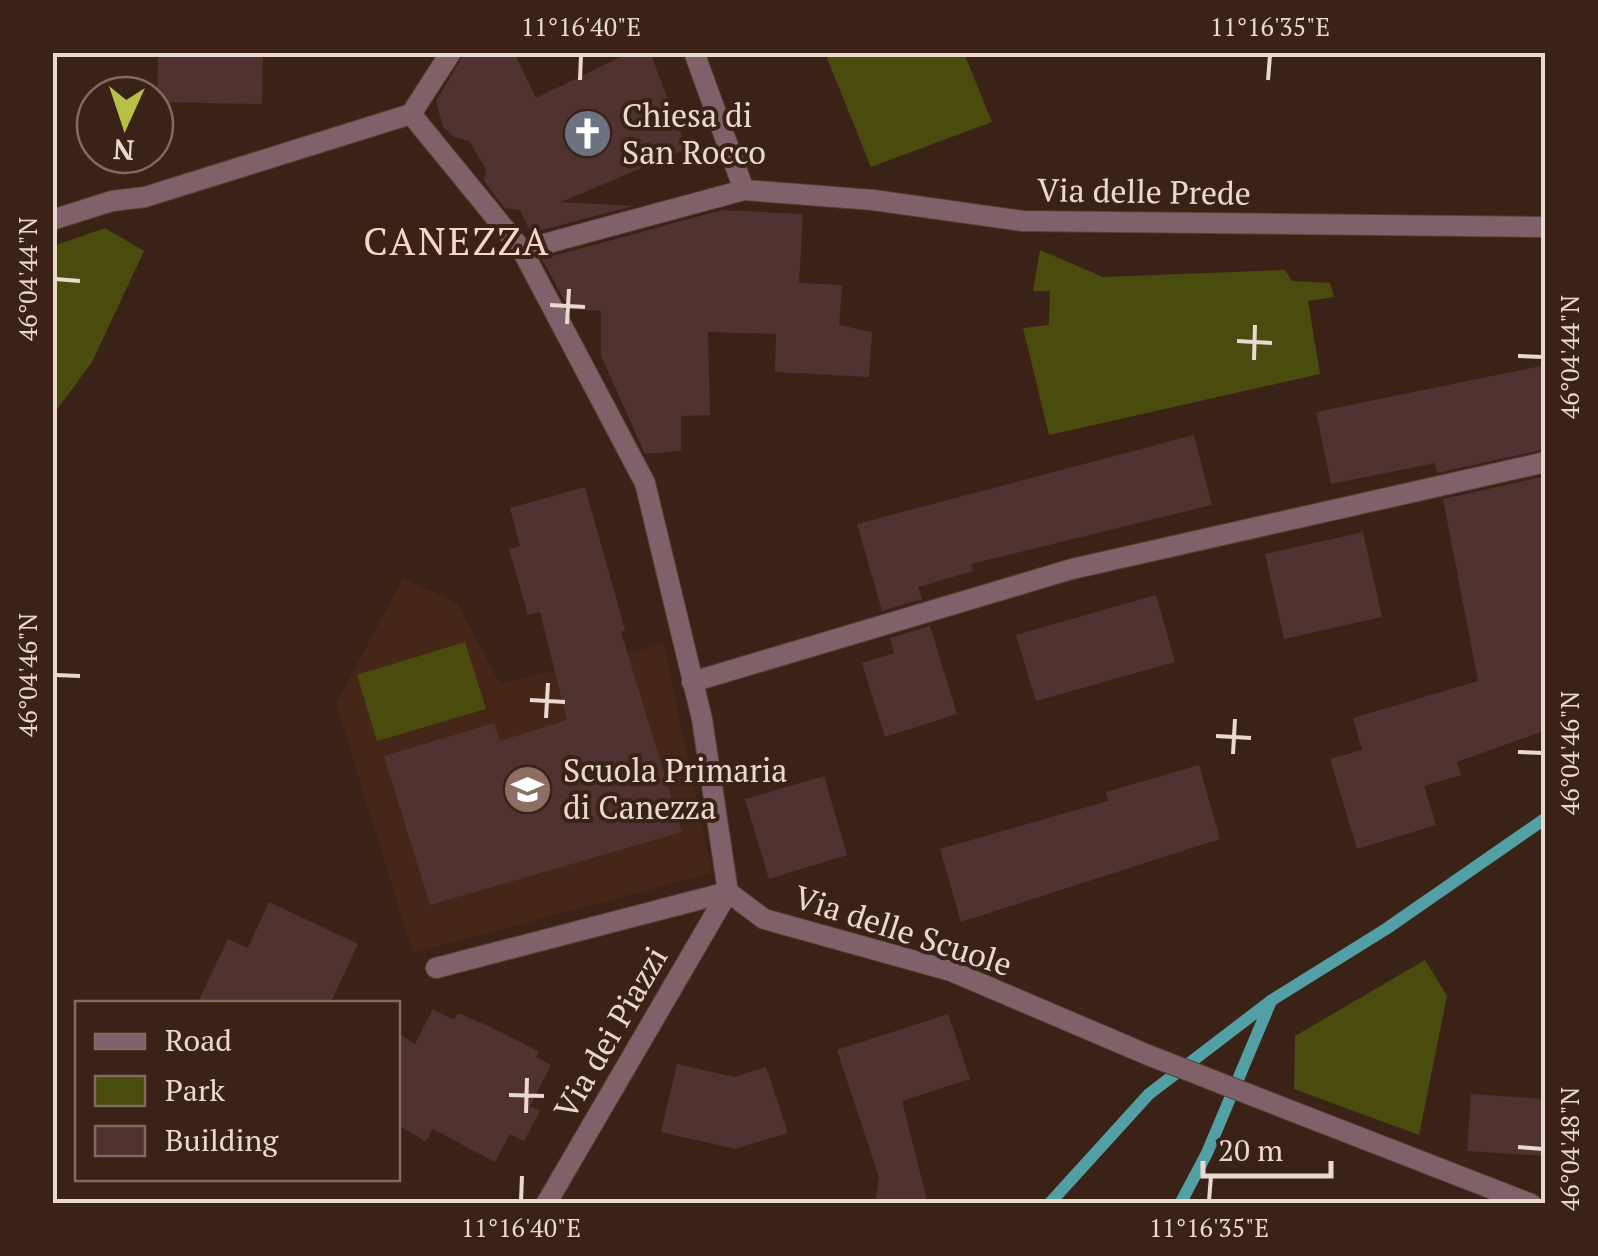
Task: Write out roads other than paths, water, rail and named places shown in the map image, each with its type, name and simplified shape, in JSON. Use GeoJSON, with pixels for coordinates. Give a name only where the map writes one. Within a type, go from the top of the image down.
{"type":"FeatureCollection","features":[{"type":"Feature","properties":{"kind":"street"},"geometry":{"type":"LineString","coordinates":[[52,220],[112,201],[145,197],[411,114],[451,52]]}},
{"type":"Feature","properties":{"kind":"street"},"geometry":{"type":"LineString","coordinates":[[694,52],[744,190]]}},
{"type":"Feature","properties":{"kind":"street"},"geometry":{"type":"LineString","coordinates":[[411,114],[522,250],[645,483],[702,718],[728,892],[436,968]]}},
{"type":"Feature","properties":{"kind":"street","name":"Via delle Prede"},"geometry":{"type":"LineString","coordinates":[[522,250],[744,190],[873,200],[1023,221],[1546,227]]}},
{"type":"Feature","properties":{"kind":"street"},"geometry":{"type":"LineString","coordinates":[[692,682],[1072,569],[1546,462]]}},
{"type":"Feature","properties":{"kind":"street","name":"Via delle Scuole"},"geometry":{"type":"LineString","coordinates":[[728,892],[764,919],[951,971],[1148,1055],[1531,1204]]}},
{"type":"Feature","properties":{"kind":"street","name":"Via dei Piazzi"},"geometry":{"type":"LineString","coordinates":[[546,1204],[728,892]]}},
{"type":"Feature","properties":{"kind":"waterway"},"geometry":{"type":"LineString","coordinates":[[1049,1204],[1149,1094],[1272,1000],[1386,929],[1546,818]]}},
{"type":"Feature","properties":{"kind":"waterway"},"geometry":{"type":"LineString","coordinates":[[1180,1204],[1207,1153],[1271,1001]]}},
{"type":"Feature","properties":{"kind":"place","name":"Chiesa di San Rocco"},"geometry":{"type":"Point","coordinates":[587,134]}},
{"type":"Feature","properties":{"kind":"place","name":"Scuola Primaria di Canezza"},"geometry":{"type":"Point","coordinates":[528,789]}},
{"type":"Feature","properties":{"kind":"district","name":"CANEZZA"},"geometry":{"type":"Point","coordinates":[457,242]}}]}
